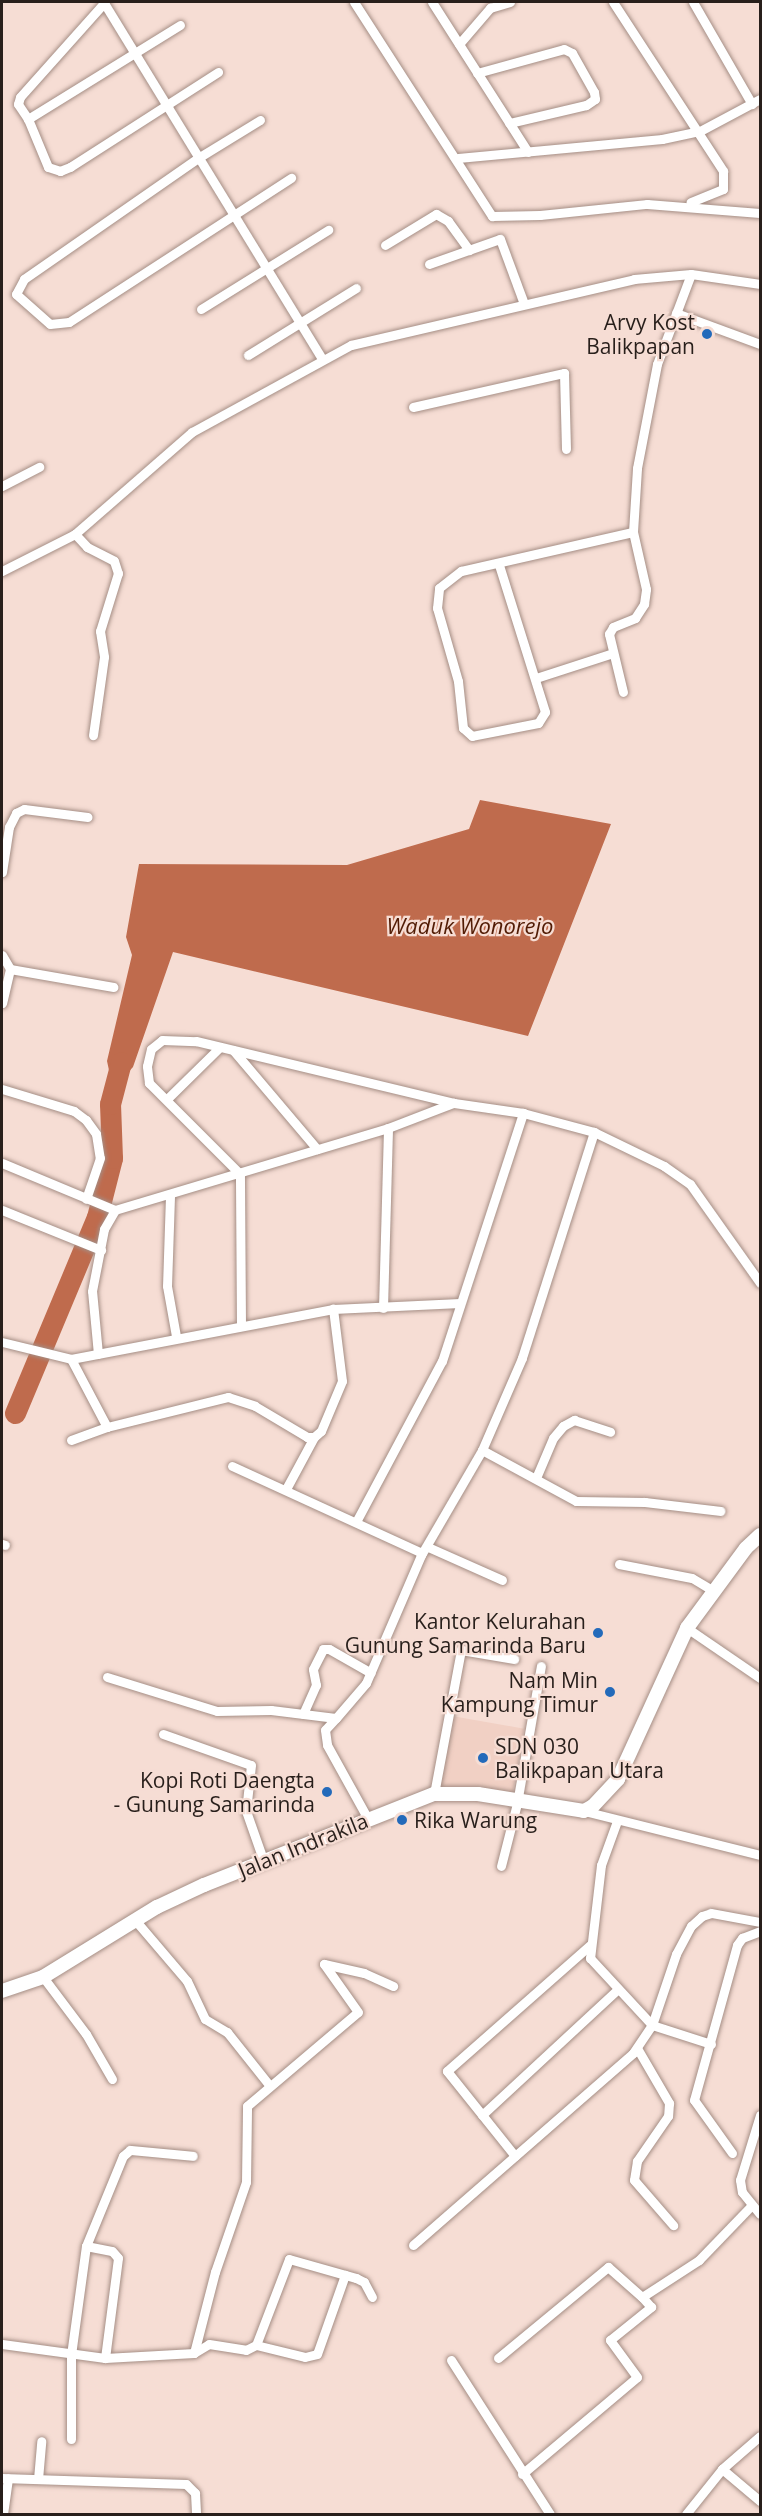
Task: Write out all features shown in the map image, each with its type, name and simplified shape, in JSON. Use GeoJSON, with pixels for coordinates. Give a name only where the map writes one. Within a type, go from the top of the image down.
{"type":"FeatureCollection","features":[{"type":"Feature","properties":{"kind":"street"},"geometry":{"type":"LineString","coordinates":[[218,72],[165,103],[60,171],[48,167],[28,119],[18,104],[20,97],[104,2],[165,103],[198,158],[322,359]]}},
{"type":"Feature","properties":{"kind":"street"},"geometry":{"type":"LineString","coordinates":[[354,2],[458,158],[492,216],[680,204],[760,213]]}},
{"type":"Feature","properties":{"kind":"street"},"geometry":{"type":"LineString","coordinates":[[432,2],[528,152]]}},
{"type":"Feature","properties":{"kind":"street"},"geometry":{"type":"LineString","coordinates":[[459,44],[490,8],[510,2]]}},
{"type":"Feature","properties":{"kind":"street"},"geometry":{"type":"LineString","coordinates":[[613,2],[700,131],[723,171],[725,184],[718,194],[680,204]]}},
{"type":"Feature","properties":{"kind":"street"},"geometry":{"type":"LineString","coordinates":[[458,158],[608,146],[700,131],[756,102],[693,2]]}},
{"type":"Feature","properties":{"kind":"street"},"geometry":{"type":"LineString","coordinates":[[28,119],[180,25]]}},
{"type":"Feature","properties":{"kind":"street"},"geometry":{"type":"LineString","coordinates":[[477,73],[564,49],[572,53],[594,92],[595,99],[586,105],[509,123]]}},
{"type":"Feature","properties":{"kind":"street"},"geometry":{"type":"LineString","coordinates":[[260,120],[198,158],[24,279],[16,290],[21,302],[50,324],[69,322],[232,213],[291,178]]}},
{"type":"Feature","properties":{"kind":"street"},"geometry":{"type":"LineString","coordinates":[[385,245],[436,214],[448,221],[469,250]]}},
{"type":"Feature","properties":{"kind":"street"},"geometry":{"type":"LineString","coordinates":[[201,309],[265,267],[328,230]]}},
{"type":"Feature","properties":{"kind":"street"},"geometry":{"type":"LineString","coordinates":[[429,264],[500,238],[524,304]]}},
{"type":"Feature","properties":{"kind":"street"},"geometry":{"type":"LineString","coordinates":[[623,692],[609,631],[638,616],[646,595],[633,532],[637,468],[657,364],[691,274]]}},
{"type":"Feature","properties":{"kind":"street"},"geometry":{"type":"LineString","coordinates":[[2,572],[75,534],[192,432],[322,359],[373,337],[634,279],[691,274],[760,284]]}},
{"type":"Feature","properties":{"kind":"street"},"geometry":{"type":"LineString","coordinates":[[248,355],[356,288]]}},
{"type":"Feature","properties":{"kind":"street"},"geometry":{"type":"LineString","coordinates":[[676,313],[760,344]]}},
{"type":"Feature","properties":{"kind":"street"},"geometry":{"type":"LineString","coordinates":[[413,407],[564,373],[566,449]]}},
{"type":"Feature","properties":{"kind":"street"},"geometry":{"type":"LineString","coordinates":[[2,486],[39,467]]}},
{"type":"Feature","properties":{"kind":"street"},"geometry":{"type":"LineString","coordinates":[[499,565],[545,712],[543,721],[512,730],[467,734],[458,681],[437,608],[437,591],[461,571],[499,565],[633,532]]}},
{"type":"Feature","properties":{"kind":"street"},"geometry":{"type":"LineString","coordinates":[[75,534],[87,547],[114,561],[118,573],[100,631],[104,657],[93,735]]}},
{"type":"Feature","properties":{"kind":"street"},"geometry":{"type":"LineString","coordinates":[[536,678],[613,652]]}},
{"type":"Feature","properties":{"kind":"street"},"geometry":{"type":"LineString","coordinates":[[2,872],[9,827],[16,813],[24,810],[88,817]]}},
{"type":"Feature","properties":{"kind":"street"},"geometry":{"type":"LineString","coordinates":[[2,956],[10,969],[2,1003]]}},
{"type":"Feature","properties":{"kind":"street"},"geometry":{"type":"LineString","coordinates":[[10,969],[113,987]]}},
{"type":"Feature","properties":{"kind":"street"},"geometry":{"type":"LineString","coordinates":[[241,1325],[240,1174],[150,1083],[147,1066],[151,1048],[162,1040],[174,1038],[220,1047],[454,1103],[523,1113],[594,1132],[664,1166],[690,1184],[760,1283]]}},
{"type":"Feature","properties":{"kind":"street"},"geometry":{"type":"LineString","coordinates":[[167,1099],[220,1047]]}},
{"type":"Feature","properties":{"kind":"street"},"geometry":{"type":"LineString","coordinates":[[233,1050],[317,1149]]}},
{"type":"Feature","properties":{"kind":"street"},"geometry":{"type":"LineString","coordinates":[[2,1089],[74,1111],[86,1120],[96,1134],[100,1158],[88,1200]]}},
{"type":"Feature","properties":{"kind":"street"},"geometry":{"type":"LineString","coordinates":[[2,1163],[113,1209],[170,1196],[388,1128],[454,1103]]}},
{"type":"Feature","properties":{"kind":"street"},"geometry":{"type":"LineString","coordinates":[[357,1520],[442,1361],[523,1113]]}},
{"type":"Feature","properties":{"kind":"street"},"geometry":{"type":"LineString","coordinates":[[383,1308],[388,1128]]}},
{"type":"Feature","properties":{"kind":"street"},"geometry":{"type":"LineString","coordinates":[[368,1819],[327,1745],[325,1730],[371,1673],[425,1550],[482,1450],[522,1358],[594,1132]]}},
{"type":"Feature","properties":{"kind":"street"},"geometry":{"type":"LineString","coordinates":[[170,1196],[167,1286],[176,1336]]}},
{"type":"Feature","properties":{"kind":"street"},"geometry":{"type":"LineString","coordinates":[[98,1354],[92,1303],[106,1223],[113,1209]]}},
{"type":"Feature","properties":{"kind":"street"},"geometry":{"type":"LineString","coordinates":[[2,1210],[100,1250]]}},
{"type":"Feature","properties":{"kind":"street"},"geometry":{"type":"LineString","coordinates":[[2,1342],[71,1359],[176,1336],[333,1310],[460,1304]]}},
{"type":"Feature","properties":{"kind":"street"},"geometry":{"type":"LineString","coordinates":[[286,1489],[314,1437],[321,1431],[342,1381],[333,1310]]}},
{"type":"Feature","properties":{"kind":"street"},"geometry":{"type":"LineString","coordinates":[[71,1359],[107,1427]]}},
{"type":"Feature","properties":{"kind":"street"},"geometry":{"type":"LineString","coordinates":[[71,1440],[107,1427],[228,1397],[255,1406],[307,1437],[314,1437]]}},
{"type":"Feature","properties":{"kind":"street"},"geometry":{"type":"LineString","coordinates":[[536,1478],[553,1438],[563,1426],[574,1420],[610,1432]]}},
{"type":"Feature","properties":{"kind":"street"},"geometry":{"type":"LineString","coordinates":[[482,1450],[576,1501],[645,1502],[720,1511]]}},
{"type":"Feature","properties":{"kind":"street"},"geometry":{"type":"LineString","coordinates":[[232,1466],[425,1550],[502,1580]]}},
{"type":"Feature","properties":{"kind":"street"},"geometry":{"type":"LineString","coordinates":[[584,1811],[603,1799],[618,1779],[687,1628],[760,1535]]}},
{"type":"Feature","properties":{"kind":"street"},"geometry":{"type":"LineString","coordinates":[[619,1564],[692,1578],[714,1591]]}},
{"type":"Feature","properties":{"kind":"street"},"geometry":{"type":"LineString","coordinates":[[687,1628],[760,1678]]}},
{"type":"Feature","properties":{"kind":"street"},"geometry":{"type":"LineString","coordinates":[[303,1714],[316,1684],[313,1669],[322,1649],[329,1649],[371,1673]]}},
{"type":"Feature","properties":{"kind":"street"},"geometry":{"type":"LineString","coordinates":[[434,1794],[461,1650],[514,1659]]}},
{"type":"Feature","properties":{"kind":"street"},"geometry":{"type":"LineString","coordinates":[[501,1866],[517,1803],[541,1666]]}},
{"type":"Feature","properties":{"kind":"street"},"geometry":{"type":"LineString","coordinates":[[107,1677],[217,1711],[303,1714],[336,1718]]}},
{"type":"Feature","properties":{"kind":"street"},"geometry":{"type":"LineString","coordinates":[[164,1734],[251,1765],[246,1811],[264,1862]]}},
{"type":"Feature","properties":{"kind":"street","name":"Jalan Indrakila"},"geometry":{"type":"LineString","coordinates":[[2,1991],[44,1977],[135,1920],[204,1885],[434,1794],[478,1794],[517,1803],[584,1811]]}},
{"type":"Feature","properties":{"kind":"street"},"geometry":{"type":"LineString","coordinates":[[584,1811],[760,1855]]}},
{"type":"Feature","properties":{"kind":"street"},"geometry":{"type":"LineString","coordinates":[[617,1821],[601,1866],[590,1958],[652,2025],[711,2044]]}},
{"type":"Feature","properties":{"kind":"street"},"geometry":{"type":"LineString","coordinates":[[413,2245],[636,2048],[652,2025],[676,1954],[691,1926],[702,1916],[711,1913],[760,1922]]}},
{"type":"Feature","properties":{"kind":"street"},"geometry":{"type":"LineString","coordinates":[[135,1920],[187,1981],[205,2019],[227,2032],[270,2086]]}},
{"type":"Feature","properties":{"kind":"street"},"geometry":{"type":"LineString","coordinates":[[732,2153],[695,2104],[737,1945],[747,1934],[760,1931]]}},
{"type":"Feature","properties":{"kind":"street"},"geometry":{"type":"LineString","coordinates":[[515,2156],[447,2071],[591,1944]]}},
{"type":"Feature","properties":{"kind":"street"},"geometry":{"type":"LineString","coordinates":[[194,2353],[215,2272],[246,2182],[244,2114],[247,2106],[358,2012],[324,1964],[364,1973],[393,1986]]}},
{"type":"Feature","properties":{"kind":"street"},"geometry":{"type":"LineString","coordinates":[[44,1977],[86,2034],[112,2079]]}},
{"type":"Feature","properties":{"kind":"street"},"geometry":{"type":"LineString","coordinates":[[482,2115],[618,1989]]}},
{"type":"Feature","properties":{"kind":"street"},"geometry":{"type":"LineString","coordinates":[[636,2048],[669,2103],[668,2116],[637,2161],[634,2180],[674,2224]]}},
{"type":"Feature","properties":{"kind":"street"},"geometry":{"type":"LineString","coordinates":[[760,2115],[740,2180],[742,2192],[760,2214]]}},
{"type":"Feature","properties":{"kind":"street"},"geometry":{"type":"LineString","coordinates":[[71,2439],[71,2355],[86,2246],[126,2152],[193,2156]]}},
{"type":"Feature","properties":{"kind":"street"},"geometry":{"type":"LineString","coordinates":[[642,2297],[699,2260],[752,2205]]}},
{"type":"Feature","properties":{"kind":"street"},"geometry":{"type":"LineString","coordinates":[[86,2246],[112,2252],[118,2258],[105,2358]]}},
{"type":"Feature","properties":{"kind":"street"},"geometry":{"type":"LineString","coordinates":[[256,2345],[290,2259],[364,2282],[372,2296]]}},
{"type":"Feature","properties":{"kind":"street"},"geometry":{"type":"LineString","coordinates":[[498,2358],[608,2267],[651,2307],[610,2340],[637,2377],[522,2474]]}},
{"type":"Feature","properties":{"kind":"street"},"geometry":{"type":"LineString","coordinates":[[2,2344],[105,2358],[194,2353],[209,2344],[246,2349],[256,2345],[305,2357],[317,2354],[345,2276]]}},
{"type":"Feature","properties":{"kind":"street"},"geometry":{"type":"LineString","coordinates":[[451,2360],[522,2474],[550,2514]]}},
{"type":"Feature","properties":{"kind":"street"},"geometry":{"type":"LineString","coordinates":[[686,2514],[722,2469],[760,2436]]}},
{"type":"Feature","properties":{"kind":"street"},"geometry":{"type":"LineString","coordinates":[[38,2480],[41,2441]]}},
{"type":"Feature","properties":{"kind":"street"},"geometry":{"type":"LineString","coordinates":[[722,2469],[760,2500]]}},
{"type":"Feature","properties":{"kind":"street"},"geometry":{"type":"LineString","coordinates":[[3,2514],[4,2478],[186,2484],[195,2493],[196,2514]]}},
{"type":"Feature","properties":{"kind":"shaded area","name":"SDN 030 Balikpapan Utara"},"geometry":{"type":"Polygon","coordinates":[[[452,1716],[524,1729],[511,1800],[439,1787],[452,1716]]]}},
{"type":"Feature","properties":{"kind":"water","name":"Waduk Wonorejo"},"geometry":{"type":"Polygon","coordinates":[[[480,800],[611,824],[528,1036],[173,952],[133,1067],[113,1089],[107,1061],[132,955],[126,937],[139,864],[347,865],[469,829],[480,800]]]}},
{"type":"Feature","properties":{"kind":"waterway"},"geometry":{"type":"LineString","coordinates":[[15,1413],[97,1217],[112,1158],[110,1104],[121,1062]]}},
{"type":"Feature","properties":{"kind":"place","name":"Arvy Kost Balikpapan"},"geometry":{"type":"Point","coordinates":[707,334]}},
{"type":"Feature","properties":{"kind":"place","name":"Kantor Kelurahan Gunung Samarinda Baru"},"geometry":{"type":"Point","coordinates":[598,1633]}},
{"type":"Feature","properties":{"kind":"place","name":"Nam Min Kampung Timur"},"geometry":{"type":"Point","coordinates":[610,1692]}},
{"type":"Feature","properties":{"kind":"place","name":"SDN 030 Balikpapan Utara"},"geometry":{"type":"Point","coordinates":[483,1758]}},
{"type":"Feature","properties":{"kind":"place","name":"Kopi Roti Daengta - Gunung Samarinda"},"geometry":{"type":"Point","coordinates":[327,1792]}},
{"type":"Feature","properties":{"kind":"place","name":"Rika Warung"},"geometry":{"type":"Point","coordinates":[402,1820]}}]}
